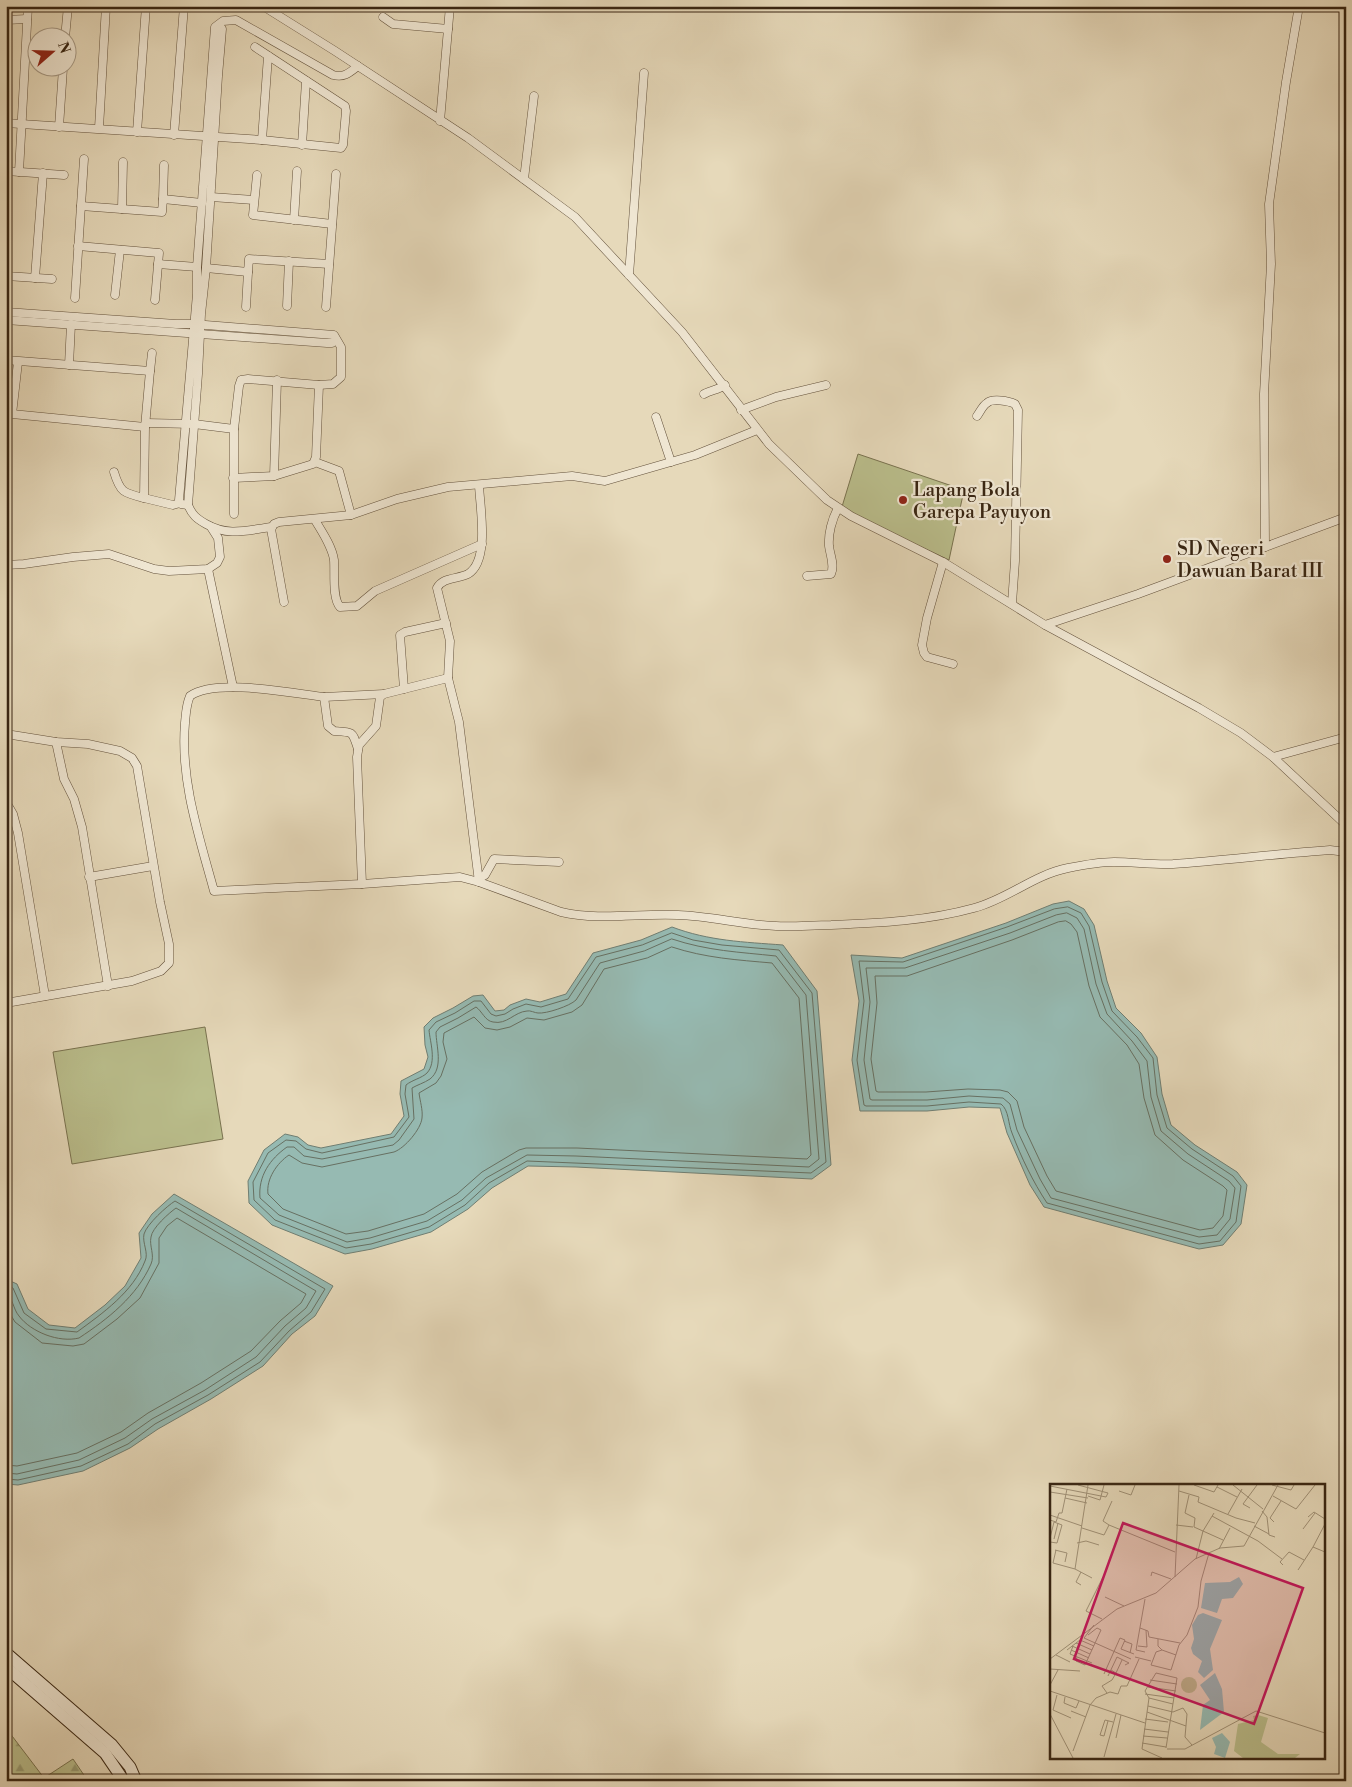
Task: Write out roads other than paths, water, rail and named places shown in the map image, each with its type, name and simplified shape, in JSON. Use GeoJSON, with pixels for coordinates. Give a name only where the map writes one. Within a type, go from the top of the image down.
{"type":"FeatureCollection","features":[{"type":"Feature","properties":{"kind":"street"},"geometry":{"type":"LineString","coordinates":[[19,172],[28,6]]}},
{"type":"Feature","properties":{"kind":"street"},"geometry":{"type":"LineString","coordinates":[[66,28],[68,6]]}},
{"type":"Feature","properties":{"kind":"street"},"geometry":{"type":"LineString","coordinates":[[98,128],[106,6]]}},
{"type":"Feature","properties":{"kind":"street"},"geometry":{"type":"LineString","coordinates":[[137,132],[146,6]]}},
{"type":"Feature","properties":{"kind":"street"},"geometry":{"type":"LineString","coordinates":[[174,135],[184,6]]}},
{"type":"Feature","properties":{"kind":"street"},"geometry":{"type":"LineString","coordinates":[[263,6],[336,51],[468,138],[575,216],[682,332],[725,385],[757,430],[810,485],[838,508],[943,562],[1045,625],[1206,712],[1253,740],[1346,825]]}},
{"type":"Feature","properties":{"kind":"street"},"geometry":{"type":"LineString","coordinates":[[440,120],[450,6]]}},
{"type":"Feature","properties":{"kind":"street"},"geometry":{"type":"LineString","coordinates":[[1265,548],[1264,394],[1271,264],[1270,204],[1286,82],[1299,6]]}},
{"type":"Feature","properties":{"kind":"street"},"geometry":{"type":"LineString","coordinates":[[383,17],[392,24],[448,29]]}},
{"type":"Feature","properties":{"kind":"street"},"geometry":{"type":"LineString","coordinates":[[6,20],[27,19]]}},
{"type":"Feature","properties":{"kind":"street"},"geometry":{"type":"LineString","coordinates":[[358,66],[345,76],[333,75],[236,20],[223,21],[220,25],[214,27],[210,196],[206,268],[196,334],[184,504],[196,518],[212,527],[231,533],[272,527],[276,523],[282,522],[351,515],[397,499],[433,490],[572,476],[605,481],[695,455],[757,430]]}},
{"type":"Feature","properties":{"kind":"street"},"geometry":{"type":"LineString","coordinates":[[6,123],[262,140],[340,148],[343,145],[345,106],[255,47]]}},
{"type":"Feature","properties":{"kind":"street"},"geometry":{"type":"LineString","coordinates":[[262,140],[268,56]]}},
{"type":"Feature","properties":{"kind":"street"},"geometry":{"type":"LineString","coordinates":[[629,275],[644,73]]}},
{"type":"Feature","properties":{"kind":"street"},"geometry":{"type":"LineString","coordinates":[[59,127],[62,78]]}},
{"type":"Feature","properties":{"kind":"street"},"geometry":{"type":"LineString","coordinates":[[302,145],[306,81]]}},
{"type":"Feature","properties":{"kind":"street"},"geometry":{"type":"LineString","coordinates":[[524,179],[534,96]]}},
{"type":"Feature","properties":{"kind":"street"},"geometry":{"type":"LineString","coordinates":[[197,324],[197,267],[210,137]]}},
{"type":"Feature","properties":{"kind":"street"},"geometry":{"type":"LineString","coordinates":[[75,298],[84,159]]}},
{"type":"Feature","properties":{"kind":"street"},"geometry":{"type":"LineString","coordinates":[[122,209],[123,162]]}},
{"type":"Feature","properties":{"kind":"street"},"geometry":{"type":"LineString","coordinates":[[81,206],[162,212],[164,165]]}},
{"type":"Feature","properties":{"kind":"street"},"geometry":{"type":"LineString","coordinates":[[6,171],[64,175]]}},
{"type":"Feature","properties":{"kind":"street"},"geometry":{"type":"LineString","coordinates":[[294,220],[297,171]]}},
{"type":"Feature","properties":{"kind":"street"},"geometry":{"type":"LineString","coordinates":[[35,278],[43,173]]}},
{"type":"Feature","properties":{"kind":"street"},"geometry":{"type":"LineString","coordinates":[[326,307],[336,174]]}},
{"type":"Feature","properties":{"kind":"street"},"geometry":{"type":"LineString","coordinates":[[256,175],[253,215],[332,224]]}},
{"type":"Feature","properties":{"kind":"street"},"geometry":{"type":"LineString","coordinates":[[210,196],[254,200]]}},
{"type":"Feature","properties":{"kind":"street"},"geometry":{"type":"LineString","coordinates":[[163,199],[202,203]]}},
{"type":"Feature","properties":{"kind":"street"},"geometry":{"type":"LineString","coordinates":[[78,246],[159,253],[155,300]]}},
{"type":"Feature","properties":{"kind":"street"},"geometry":{"type":"LineString","coordinates":[[115,295],[120,250]]}},
{"type":"Feature","properties":{"kind":"street"},"geometry":{"type":"LineString","coordinates":[[246,307],[249,259],[329,264]]}},
{"type":"Feature","properties":{"kind":"street"},"geometry":{"type":"LineString","coordinates":[[287,306],[289,261]]}},
{"type":"Feature","properties":{"kind":"street"},"geometry":{"type":"LineString","coordinates":[[158,264],[197,267]]}},
{"type":"Feature","properties":{"kind":"street"},"geometry":{"type":"LineString","coordinates":[[206,268],[248,272]]}},
{"type":"Feature","properties":{"kind":"street"},"geometry":{"type":"LineString","coordinates":[[6,276],[52,279]]}},
{"type":"Feature","properties":{"kind":"street"},"geometry":{"type":"LineString","coordinates":[[10,316],[128,321],[176,328],[196,334],[327,343],[336,340]]}},
{"type":"Feature","properties":{"kind":"street"},"geometry":{"type":"LineString","coordinates":[[10,316],[127,329],[176,328],[197,324],[334,335],[341,346],[341,377],[333,384],[319,385],[277,380],[241,380],[238,386],[234,429],[234,514]]}},
{"type":"Feature","properties":{"kind":"street"},"geometry":{"type":"LineString","coordinates":[[127,329],[128,321]]}},
{"type":"Feature","properties":{"kind":"street"},"geometry":{"type":"LineString","coordinates":[[69,365],[71,324]]}},
{"type":"Feature","properties":{"kind":"street"},"geometry":{"type":"LineString","coordinates":[[144,498],[146,425],[152,354]]}},
{"type":"Feature","properties":{"kind":"street"},"geometry":{"type":"LineString","coordinates":[[6,360],[150,371]]}},
{"type":"Feature","properties":{"kind":"street"},"geometry":{"type":"LineString","coordinates":[[18,362],[9,413],[146,425],[190,424],[234,429]]}},
{"type":"Feature","properties":{"kind":"street"},"geometry":{"type":"LineString","coordinates":[[274,476],[277,380]]}},
{"type":"Feature","properties":{"kind":"street"},"geometry":{"type":"LineString","coordinates":[[315,462],[319,385]]}},
{"type":"Feature","properties":{"kind":"street"},"geometry":{"type":"LineString","coordinates":[[704,394],[714,389],[719,390],[725,385]]}},
{"type":"Feature","properties":{"kind":"street"},"geometry":{"type":"LineString","coordinates":[[741,410],[776,397],[826,385]]}},
{"type":"Feature","properties":{"kind":"street"},"geometry":{"type":"LineString","coordinates":[[977,416],[987,403],[991,401],[1011,402],[1015,404],[1018,410],[1015,561],[1012,603]]}},
{"type":"Feature","properties":{"kind":"street"},"geometry":{"type":"LineString","coordinates":[[656,417],[671,462]]}},
{"type":"Feature","properties":{"kind":"street"},"geometry":{"type":"LineString","coordinates":[[233,478],[274,476],[315,462],[338,471],[351,515]]}},
{"type":"Feature","properties":{"kind":"street"},"geometry":{"type":"LineString","coordinates":[[114,472],[121,490],[128,494],[173,504],[184,504]]}},
{"type":"Feature","properties":{"kind":"street"},"geometry":{"type":"LineString","coordinates":[[479,486],[481,555],[474,568],[467,574],[443,582],[437,588],[450,641],[448,678],[459,722],[479,881]]}},
{"type":"Feature","properties":{"kind":"street"},"geometry":{"type":"LineString","coordinates":[[807,576],[831,574],[833,570],[829,545],[832,519],[838,508]]}},
{"type":"Feature","properties":{"kind":"street"},"geometry":{"type":"LineString","coordinates":[[1045,625],[1138,594],[1346,518]]}},
{"type":"Feature","properties":{"kind":"street"},"geometry":{"type":"LineString","coordinates":[[315,520],[331,549],[334,559],[337,603],[340,607],[357,606],[375,591],[482,544]]}},
{"type":"Feature","properties":{"kind":"street"},"geometry":{"type":"LineString","coordinates":[[6,565],[109,554],[154,570],[169,571],[208,568],[217,563],[220,557],[218,538],[212,527]]}},
{"type":"Feature","properties":{"kind":"street"},"geometry":{"type":"LineString","coordinates":[[272,527],[284,602]]}},
{"type":"Feature","properties":{"kind":"street"},"geometry":{"type":"LineString","coordinates":[[943,562],[927,618],[922,645],[927,657],[952,664]]}},
{"type":"Feature","properties":{"kind":"street"},"geometry":{"type":"LineString","coordinates":[[208,568],[233,687]]}},
{"type":"Feature","properties":{"kind":"street"},"geometry":{"type":"LineString","coordinates":[[404,689],[400,635],[405,632],[446,623]]}},
{"type":"Feature","properties":{"kind":"street"},"geometry":{"type":"LineString","coordinates":[[448,678],[384,694],[324,697],[233,687],[195,693],[190,696],[186,706],[184,732],[188,786],[195,822],[214,891],[460,877],[479,881],[561,912],[574,915],[678,915],[718,918],[775,926],[848,924],[898,922],[975,908],[989,903],[1039,876],[1066,868],[1091,864],[1113,862],[1171,864],[1330,850],[1346,852]]}},
{"type":"Feature","properties":{"kind":"street"},"geometry":{"type":"LineString","coordinates":[[362,884],[358,749],[359,745],[376,726],[380,697],[384,694]]}},
{"type":"Feature","properties":{"kind":"street"},"geometry":{"type":"LineString","coordinates":[[324,697],[328,726],[334,731],[350,731],[353,733],[358,749]]}},
{"type":"Feature","properties":{"kind":"street"},"geometry":{"type":"LineString","coordinates":[[6,734],[120,750],[132,758],[137,766],[153,866],[169,944],[169,964],[156,973],[108,986],[6,1003]]}},
{"type":"Feature","properties":{"kind":"street"},"geometry":{"type":"LineString","coordinates":[[1272,757],[1346,737]]}},
{"type":"Feature","properties":{"kind":"street"},"geometry":{"type":"LineString","coordinates":[[56,742],[64,779],[78,810],[108,986]]}},
{"type":"Feature","properties":{"kind":"street"},"geometry":{"type":"LineString","coordinates":[[6,802],[13,814],[18,833],[44,996]]}},
{"type":"Feature","properties":{"kind":"street"},"geometry":{"type":"LineString","coordinates":[[479,881],[485,875],[494,859],[559,862]]}},
{"type":"Feature","properties":{"kind":"street"},"geometry":{"type":"LineString","coordinates":[[89,877],[153,866]]}},
{"type":"Feature","properties":{"kind":"street"},"geometry":{"type":"LineString","coordinates":[[6,1653],[112,1745],[130,1767],[136,1781]]}},
{"type":"Feature","properties":{"kind":"street"},"geometry":{"type":"LineString","coordinates":[[6,1667],[104,1752],[124,1781]]}},
{"type":"Feature","properties":{"kind":"water"},"geometry":{"type":"Polygon","coordinates":[[[1069,901],[1084,909],[1094,925],[1107,981],[1116,1008],[1141,1033],[1157,1057],[1162,1094],[1171,1125],[1195,1145],[1237,1172],[1247,1185],[1241,1224],[1223,1245],[1199,1249],[1044,1207],[1030,1185],[1007,1133],[1000,1108],[969,1107],[927,1111],[860,1111],[852,1060],[859,1001],[851,955],[902,958],[1006,923],[1053,904],[1069,901]]]}},
{"type":"Feature","properties":{"kind":"water"},"geometry":{"type":"Polygon","coordinates":[[[672,927],[713,938],[783,945],[817,991],[831,1165],[812,1179],[528,1166],[492,1188],[468,1209],[431,1232],[372,1249],[345,1254],[272,1225],[249,1203],[248,1181],[264,1150],[285,1134],[298,1137],[308,1145],[321,1148],[391,1134],[404,1116],[400,1094],[401,1081],[424,1069],[428,1057],[424,1027],[433,1018],[473,996],[483,995],[495,1011],[504,1010],[510,1005],[526,999],[540,1002],[566,994],[593,953],[641,940],[672,927]]]}},
{"type":"Feature","properties":{"kind":"water"},"geometry":{"type":"Polygon","coordinates":[[[174,1194],[333,1286],[315,1316],[292,1334],[263,1366],[211,1399],[158,1429],[130,1448],[83,1471],[18,1485],[6,1484],[6,1279],[17,1284],[28,1309],[49,1325],[75,1328],[105,1305],[125,1286],[141,1258],[139,1233],[152,1214],[174,1194]]]}},
{"type":"Feature","properties":{"kind":"place","name":"Lapang Bola Garepa Payuyon"},"geometry":{"type":"Point","coordinates":[903,500]}},
{"type":"Feature","properties":{"kind":"place","name":"SD Negeri Dawuan Barat III"},"geometry":{"type":"Point","coordinates":[1167,559]}}]}
